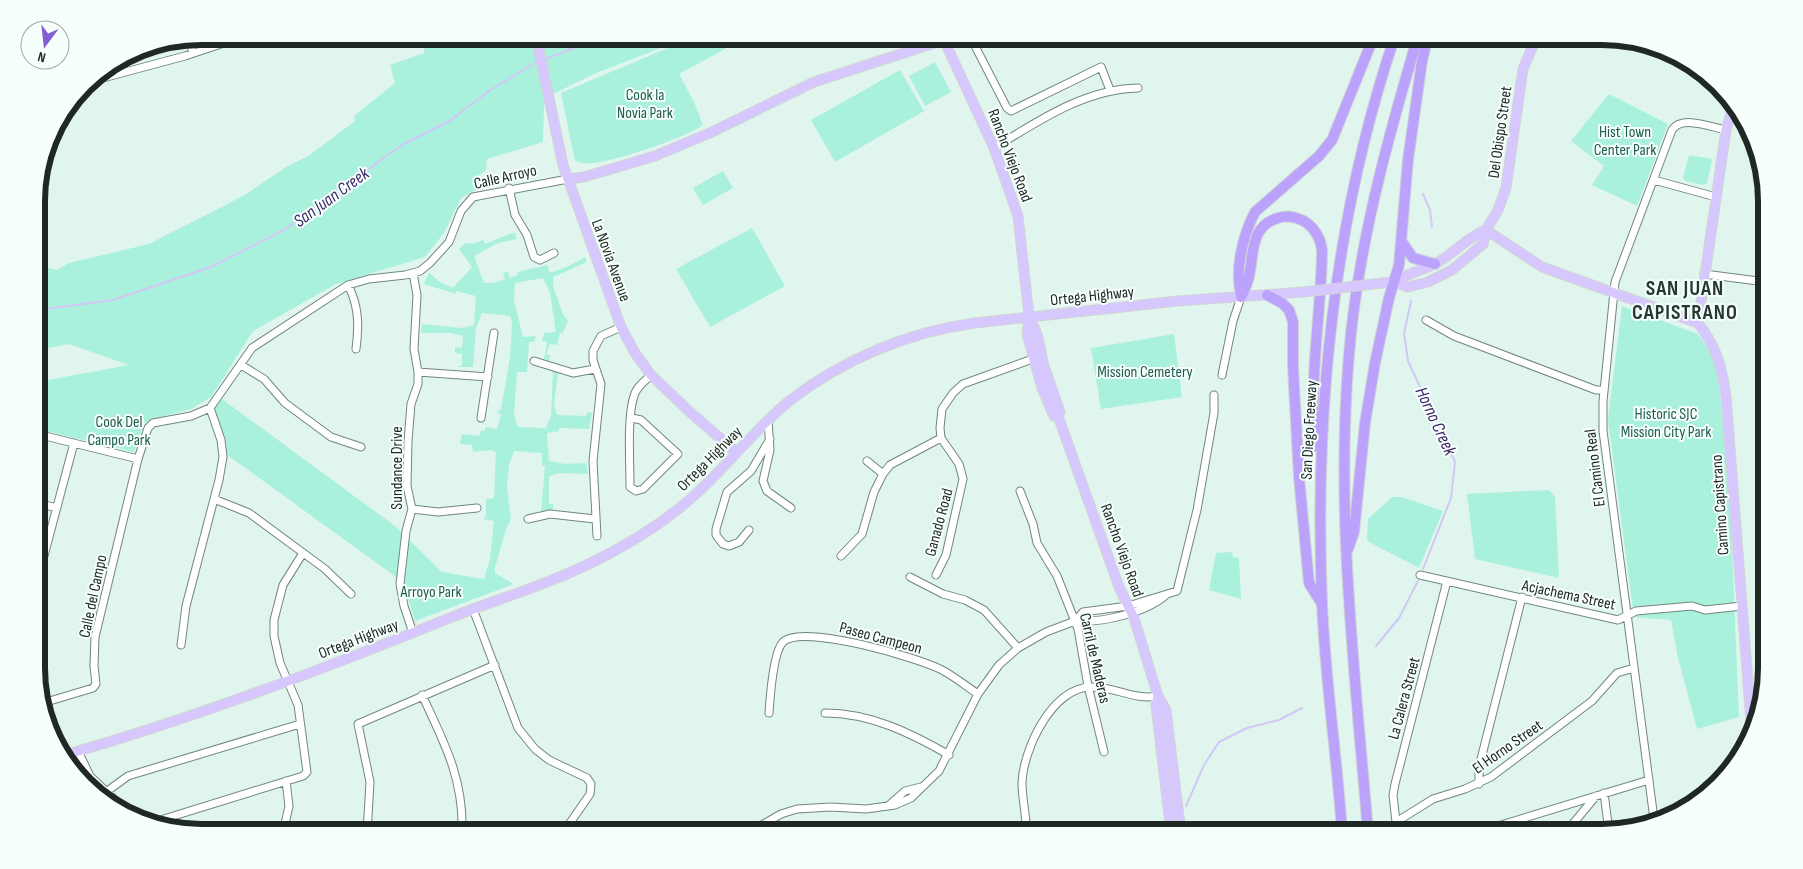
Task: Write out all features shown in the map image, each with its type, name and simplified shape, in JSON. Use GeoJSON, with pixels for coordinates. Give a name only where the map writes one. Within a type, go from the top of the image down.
{"type":"FeatureCollection","features":[{"type":"Feature","properties":{"kind":"highway"},"geometry":{"type":"LineString","coordinates":[[1241,297],[1237,279],[1248,224],[1255,212],[1270,196],[1319,156],[1332,140],[1370,45]]}},
{"type":"Feature","properties":{"kind":"highway","name":"San Diego Freeway"},"geometry":{"type":"LineString","coordinates":[[1341,824],[1322,605],[1320,478],[1324,394],[1341,243],[1364,138],[1392,45]]}},
{"type":"Feature","properties":{"kind":"highway"},"geometry":{"type":"LineString","coordinates":[[1367,824],[1346,555],[1346,423],[1353,316],[1376,190],[1416,45]]}},
{"type":"Feature","properties":{"kind":"highway"},"geometry":{"type":"LineString","coordinates":[[1346,555],[1354,532],[1368,406],[1388,283],[1399,265],[1408,160],[1426,45]]}},
{"type":"Feature","properties":{"kind":"highway"},"geometry":{"type":"LineString","coordinates":[[1241,297],[1249,277],[1254,244],[1262,229],[1273,220],[1288,217],[1303,221],[1310,226],[1322,246],[1313,422],[1320,478]]}},
{"type":"Feature","properties":{"kind":"highway"},"geometry":{"type":"LineString","coordinates":[[1402,242],[1413,258],[1435,264]]}},
{"type":"Feature","properties":{"kind":"highway"},"geometry":{"type":"LineString","coordinates":[[1267,296],[1282,303],[1289,310],[1293,322],[1293,367],[1298,457],[1310,583],[1322,605]]}},
{"type":"Feature","properties":{"kind":"main road","name":"La Novia Avenue"},"geometry":{"type":"LineString","coordinates":[[538,45],[545,86],[568,179],[621,327],[635,353],[652,375],[691,413],[736,452]]}},
{"type":"Feature","properties":{"kind":"main road","name":"Calle Arroyo"},"geometry":{"type":"LineString","coordinates":[[568,179],[584,177],[655,156],[712,132],[805,86],[875,61],[928,45]]}},
{"type":"Feature","properties":{"kind":"main road","name":"Rancho Viejo Road"},"geometry":{"type":"LineString","coordinates":[[946,45],[994,148],[1018,216],[1029,316],[1027,334],[1037,357],[1051,409],[1054,416],[1058,416],[1129,609],[1158,696],[1163,702],[1169,722],[1180,824]]}},
{"type":"Feature","properties":{"kind":"main road","name":"Del Obispo Street"},"geometry":{"type":"LineString","coordinates":[[1486,230],[1498,210],[1506,188],[1523,69],[1533,45]]}},
{"type":"Feature","properties":{"kind":"main road"},"geometry":{"type":"LineString","coordinates":[[1486,230],[1542,267],[1698,323],[1704,274],[1716,210],[1716,197],[1726,130],[1731,114]]}},
{"type":"Feature","properties":{"kind":"main road","name":"Ortega Highway"},"geometry":{"type":"LineString","coordinates":[[1388,283],[1435,264],[1472,236],[1486,230]]}},
{"type":"Feature","properties":{"kind":"main road","name":"Ortega Highway"},"geometry":{"type":"LineString","coordinates":[[71,754],[194,716],[289,682],[472,609],[549,581],[599,559],[639,536],[686,503],[768,420],[789,402],[839,368],[893,344],[952,326],[1029,316],[1178,301],[1267,296],[1388,283],[1408,287],[1446,274],[1482,244],[1486,230]]}},
{"type":"Feature","properties":{"kind":"main road","name":"Camino Capistrano"},"geometry":{"type":"LineString","coordinates":[[1698,323],[1715,348],[1721,363],[1725,388],[1751,716]]}},
{"type":"Feature","properties":{"kind":"main road","name":"Rancho Viejo Road"},"geometry":{"type":"LineString","coordinates":[[1158,696],[1156,705],[1170,824]]}},
{"type":"Feature","properties":{"kind":"street"},"geometry":{"type":"LineString","coordinates":[[191,45],[193,54]]}},
{"type":"Feature","properties":{"kind":"street"},"geometry":{"type":"LineString","coordinates":[[107,77],[193,54],[219,45]]}},
{"type":"Feature","properties":{"kind":"street"},"geometry":{"type":"LineString","coordinates":[[976,48],[1007,108],[1011,111],[1101,67],[1110,90]]}},
{"type":"Feature","properties":{"kind":"street"},"geometry":{"type":"LineString","coordinates":[[994,148],[1071,104],[1110,90],[1138,88]]}},
{"type":"Feature","properties":{"kind":"street","name":"El Camino Real"},"geometry":{"type":"LineString","coordinates":[[1654,815],[1602,425],[1614,293],[1616,280],[1672,130],[1677,124],[1686,123],[1726,130]]}},
{"type":"Feature","properties":{"kind":"street","name":"Calle Arroyo"},"geometry":{"type":"LineString","coordinates":[[210,408],[252,348],[348,286],[369,279],[413,273],[430,264],[444,249],[461,211],[473,197],[509,188],[568,179]]}},
{"type":"Feature","properties":{"kind":"street"},"geometry":{"type":"LineString","coordinates":[[1654,180],[1716,197]]}},
{"type":"Feature","properties":{"kind":"street"},"geometry":{"type":"LineString","coordinates":[[509,188],[515,216],[527,235],[534,257],[540,260],[554,253]]}},
{"type":"Feature","properties":{"kind":"street","name":"Sundance Drive"},"geometry":{"type":"LineString","coordinates":[[413,273],[417,295],[414,349],[418,384],[411,404],[407,464],[407,486],[412,509],[406,531],[400,584],[404,606],[413,633]]}},
{"type":"Feature","properties":{"kind":"street"},"geometry":{"type":"LineString","coordinates":[[1704,274],[1758,281]]}},
{"type":"Feature","properties":{"kind":"street"},"geometry":{"type":"LineString","coordinates":[[348,286],[354,296],[358,314],[356,349]]}},
{"type":"Feature","properties":{"kind":"street"},"geometry":{"type":"LineString","coordinates":[[1222,376],[1232,321],[1241,297]]}},
{"type":"Feature","properties":{"kind":"street"},"geometry":{"type":"LineString","coordinates":[[1426,320],[1454,336],[1596,390],[1604,390]]}},
{"type":"Feature","properties":{"kind":"street"},"geometry":{"type":"LineString","coordinates":[[597,536],[594,519],[593,445],[601,391],[592,360],[600,336],[621,327]]}},
{"type":"Feature","properties":{"kind":"street"},"geometry":{"type":"LineString","coordinates":[[481,418],[494,333]]}},
{"type":"Feature","properties":{"kind":"street"},"geometry":{"type":"LineString","coordinates":[[842,556],[862,534],[874,492],[890,465],[941,438],[942,409],[953,393],[963,384],[1037,357]]}},
{"type":"Feature","properties":{"kind":"street"},"geometry":{"type":"LineString","coordinates":[[534,361],[549,364],[568,372],[596,369]]}},
{"type":"Feature","properties":{"kind":"street"},"geometry":{"type":"LineString","coordinates":[[241,365],[264,379],[285,403],[331,437],[361,446]]}},
{"type":"Feature","properties":{"kind":"street"},"geometry":{"type":"LineString","coordinates":[[418,372],[488,377]]}},
{"type":"Feature","properties":{"kind":"street"},"geometry":{"type":"LineString","coordinates":[[632,418],[641,420],[678,454],[643,489],[636,491],[630,487],[632,418],[635,393],[652,375]]}},
{"type":"Feature","properties":{"kind":"street"},"geometry":{"type":"LineString","coordinates":[[764,824],[781,814],[797,809],[831,807],[866,809],[895,805],[911,798],[939,772],[949,756],[978,694],[999,665],[1018,648],[1046,632],[1075,621],[1102,621],[1129,609],[1158,602],[1177,590],[1197,510],[1214,413],[1214,395]]}},
{"type":"Feature","properties":{"kind":"street"},"geometry":{"type":"LineString","coordinates":[[45,436],[138,459],[145,434],[153,423],[191,416],[210,408],[221,440],[223,456],[214,499],[186,606],[182,645]]}},
{"type":"Feature","properties":{"kind":"street"},"geometry":{"type":"LineString","coordinates":[[768,420],[770,439],[763,481],[767,491],[791,508]]}},
{"type":"Feature","properties":{"kind":"street","name":"Ganado Road"},"geometry":{"type":"LineString","coordinates":[[936,575],[946,555],[963,479],[959,464],[941,438]]}},
{"type":"Feature","properties":{"kind":"street"},"geometry":{"type":"LineString","coordinates":[[749,530],[739,542],[729,546],[723,544],[716,536],[718,519],[727,492],[751,470],[770,439]]}},
{"type":"Feature","properties":{"kind":"street"},"geometry":{"type":"LineString","coordinates":[[45,550],[74,443]]}},
{"type":"Feature","properties":{"kind":"street","name":"Calle del Campo"},"geometry":{"type":"LineString","coordinates":[[48,701],[93,688],[96,684],[94,666],[95,637],[138,459]]}},
{"type":"Feature","properties":{"kind":"street"},"geometry":{"type":"LineString","coordinates":[[867,461],[883,474]]}},
{"type":"Feature","properties":{"kind":"street","name":"Carril de Maderas"},"geometry":{"type":"LineString","coordinates":[[1020,490],[1033,524],[1037,543],[1057,576],[1075,621],[1104,752]]}},
{"type":"Feature","properties":{"kind":"street"},"geometry":{"type":"LineString","coordinates":[[214,499],[249,513],[326,569],[351,594]]}},
{"type":"Feature","properties":{"kind":"street"},"geometry":{"type":"LineString","coordinates":[[45,505],[56,508]]}},
{"type":"Feature","properties":{"kind":"street"},"geometry":{"type":"LineString","coordinates":[[412,509],[438,512],[477,508]]}},
{"type":"Feature","properties":{"kind":"street"},"geometry":{"type":"LineString","coordinates":[[528,519],[550,514],[594,519]]}},
{"type":"Feature","properties":{"kind":"street"},"geometry":{"type":"LineString","coordinates":[[163,819],[303,776],[307,772],[298,704],[276,649],[274,620],[283,585],[304,553]]}},
{"type":"Feature","properties":{"kind":"street","name":"Acjachema Street"},"geometry":{"type":"LineString","coordinates":[[1420,575],[1618,620],[1636,611],[1692,606],[1705,610],[1742,606]]}},
{"type":"Feature","properties":{"kind":"street"},"geometry":{"type":"LineString","coordinates":[[910,577],[926,586],[965,600],[984,610],[1018,648]]}},
{"type":"Feature","properties":{"kind":"street","name":"La Calera Street"},"geometry":{"type":"LineString","coordinates":[[1396,822],[1393,795],[1395,784],[1447,581]]}},
{"type":"Feature","properties":{"kind":"street"},"geometry":{"type":"LineString","coordinates":[[1479,784],[1479,767],[1522,597]]}},
{"type":"Feature","properties":{"kind":"street"},"geometry":{"type":"LineString","coordinates":[[472,609],[518,728],[535,749],[549,760],[587,778],[591,784],[590,794],[569,824]]}},
{"type":"Feature","properties":{"kind":"street","name":"Paseo Campeon"},"geometry":{"type":"LineString","coordinates":[[769,713],[770,688],[780,646],[785,640],[793,638],[838,638],[928,664],[944,671],[978,694]]}},
{"type":"Feature","properties":{"kind":"street"},"geometry":{"type":"LineString","coordinates":[[368,824],[370,782],[358,724],[495,665]]}},
{"type":"Feature","properties":{"kind":"street","name":"El Horno Street"},"geometry":{"type":"LineString","coordinates":[[1396,822],[1433,799],[1479,784],[1592,701],[1617,673],[1634,668]]}},
{"type":"Feature","properties":{"kind":"street"},"geometry":{"type":"LineString","coordinates":[[1026,824],[1023,777],[1026,759],[1033,738],[1057,704],[1088,686],[1146,698],[1158,696]]}},
{"type":"Feature","properties":{"kind":"street"},"geometry":{"type":"LineString","coordinates":[[422,695],[456,772],[463,815],[462,824]]}},
{"type":"Feature","properties":{"kind":"street"},"geometry":{"type":"LineString","coordinates":[[825,713],[851,715],[904,731],[949,756]]}},
{"type":"Feature","properties":{"kind":"street"},"geometry":{"type":"LineString","coordinates":[[78,752],[84,768],[106,792],[128,776],[300,724]]}},
{"type":"Feature","properties":{"kind":"street"},"geometry":{"type":"LineString","coordinates":[[1504,824],[1648,780]]}},
{"type":"Feature","properties":{"kind":"street"},"geometry":{"type":"LineString","coordinates":[[286,781],[289,806],[286,824]]}},
{"type":"Feature","properties":{"kind":"street"},"geometry":{"type":"LineString","coordinates":[[1604,793],[1608,824]]}},
{"type":"Feature","properties":{"kind":"street"},"geometry":{"type":"LineString","coordinates":[[1573,824],[1596,796]]}},
{"type":"Feature","properties":{"kind":"green space","name":"Cook Del Campo Park"},"geometry":{"type":"Polygon","coordinates":[[[425,45],[669,45],[596,73],[547,97],[544,105],[543,142],[487,159],[486,170],[478,176],[479,188],[461,198],[444,233],[425,257],[336,284],[253,331],[211,397],[191,409],[144,423],[134,452],[45,431],[45,381],[129,365],[69,344],[45,348],[45,267],[57,270],[69,263],[149,244],[245,195],[286,167],[308,156],[354,122],[355,115],[395,83],[390,65],[424,53],[425,45]]]}},
{"type":"Feature","properties":{"kind":"green space","name":"Cook la Novia Park"},"geometry":{"type":"Polygon","coordinates":[[[675,45],[732,45],[679,74],[694,102],[703,125],[683,136],[618,158],[591,163],[575,161],[561,93],[675,45]]]}},
{"type":"Feature","properties":{"kind":"green space"},"geometry":{"type":"Polygon","coordinates":[[[935,62],[951,92],[925,106],[909,76],[935,62]]]}},
{"type":"Feature","properties":{"kind":"green space"},"geometry":{"type":"Polygon","coordinates":[[[900,70],[924,111],[835,162],[811,120],[900,70]]]}},
{"type":"Feature","properties":{"kind":"green space","name":"Hist Town Center Park"},"geometry":{"type":"Polygon","coordinates":[[[1609,94],[1668,124],[1637,206],[1592,185],[1604,166],[1571,141],[1609,94]]]}},
{"type":"Feature","properties":{"kind":"green space"},"geometry":{"type":"Polygon","coordinates":[[[1689,155],[1712,159],[1707,183],[1703,185],[1685,181],[1683,178],[1689,155]]]}},
{"type":"Feature","properties":{"kind":"green space"},"geometry":{"type":"Polygon","coordinates":[[[723,171],[733,188],[703,205],[693,188],[723,171]]]}},
{"type":"Feature","properties":{"kind":"green space"},"geometry":{"type":"Polygon","coordinates":[[[752,228],[785,286],[710,327],[676,269],[752,228]]]}},
{"type":"Feature","properties":{"kind":"green space","name":"Arroyo Park"},"geometry":{"type":"Polygon","coordinates":[[[515,233],[517,239],[498,243],[474,256],[484,283],[493,283],[505,279],[503,273],[508,271],[510,278],[518,275],[517,272],[547,265],[550,273],[567,267],[585,257],[587,262],[553,277],[553,286],[563,314],[568,321],[563,333],[560,333],[557,345],[550,344],[546,354],[550,355],[549,361],[544,359],[547,342],[542,341],[544,333],[556,332],[550,293],[543,278],[515,283],[514,300],[523,337],[536,336],[534,342],[529,342],[527,372],[517,372],[514,415],[518,427],[546,428],[551,416],[553,371],[558,373],[554,403],[557,415],[586,416],[588,412],[592,413],[589,429],[559,428],[559,431],[547,433],[549,461],[565,464],[586,463],[588,474],[561,473],[549,476],[549,504],[553,504],[553,510],[541,511],[545,466],[542,466],[542,453],[514,451],[509,465],[507,488],[511,519],[506,529],[495,573],[514,584],[415,621],[403,582],[226,454],[214,409],[222,399],[395,526],[442,572],[484,579],[490,559],[494,521],[483,519],[486,516],[486,499],[494,498],[496,452],[491,450],[473,452],[472,445],[460,444],[462,434],[480,436],[481,430],[485,431],[485,427],[497,429],[501,414],[497,413],[501,409],[510,358],[512,321],[510,316],[482,313],[476,328],[473,367],[458,367],[462,365],[462,354],[455,353],[455,347],[462,348],[463,336],[451,333],[421,333],[422,324],[462,328],[474,325],[476,296],[456,291],[456,294],[424,284],[429,273],[440,282],[453,288],[472,267],[459,249],[465,243],[472,244],[483,240],[485,244],[515,233]]]}},
{"type":"Feature","properties":{"kind":"green space","name":"Historic SJC Mission City Park"},"geometry":{"type":"Polygon","coordinates":[[[1622,306],[1698,334],[1712,356],[1718,374],[1730,500],[1739,717],[1697,729],[1678,658],[1671,620],[1634,617],[1608,420],[1622,306]]]}},
{"type":"Feature","properties":{"kind":"green space","name":"Mission Cemetery"},"geometry":{"type":"Polygon","coordinates":[[[1174,334],[1182,397],[1101,409],[1091,348],[1174,334]]]}},
{"type":"Feature","properties":{"kind":"green space"},"geometry":{"type":"Polygon","coordinates":[[[1549,490],[1555,497],[1559,578],[1475,559],[1467,494],[1549,490]]]}},
{"type":"Feature","properties":{"kind":"green space"},"geometry":{"type":"Polygon","coordinates":[[[1392,497],[1402,497],[1443,511],[1419,568],[1367,541],[1368,519],[1392,497]]]}},
{"type":"Feature","properties":{"kind":"green space"},"geometry":{"type":"Polygon","coordinates":[[[1232,552],[1233,557],[1239,558],[1241,599],[1209,590],[1216,553],[1232,552]]]}},
{"type":"Feature","properties":{"kind":"waterway"},"geometry":{"type":"LineString","coordinates":[[565,45],[570,49]]}},
{"type":"Feature","properties":{"kind":"waterway","name":"San Juan Creek"},"geometry":{"type":"LineString","coordinates":[[545,59],[582,45]]}},
{"type":"Feature","properties":{"kind":"waterway","name":"San Juan Creek"},"geometry":{"type":"LineString","coordinates":[[45,309],[113,300],[211,267],[284,230],[402,145],[451,120],[489,91],[538,61]]}},
{"type":"Feature","properties":{"kind":"waterway","name":"Horno Creek"},"geometry":{"type":"LineString","coordinates":[[1423,194],[1430,210],[1432,227]]}},
{"type":"Feature","properties":{"kind":"waterway","name":"Horno Creek"},"geometry":{"type":"LineString","coordinates":[[1411,301],[1404,333],[1408,361],[1455,462],[1451,498],[1423,569]]}},
{"type":"Feature","properties":{"kind":"waterway","name":"Horno Creek"},"geometry":{"type":"LineString","coordinates":[[1376,646],[1399,618],[1418,581]]}},
{"type":"Feature","properties":{"kind":"waterway","name":"Horno Creek"},"geometry":{"type":"LineString","coordinates":[[1186,806],[1204,765],[1219,742],[1247,728],[1279,720],[1302,708]]}},
{"type":"Feature","properties":{"kind":"district","name":"SAN JUAN CAPISTRANO"},"geometry":{"type":"Point","coordinates":[1685,300]}}]}
